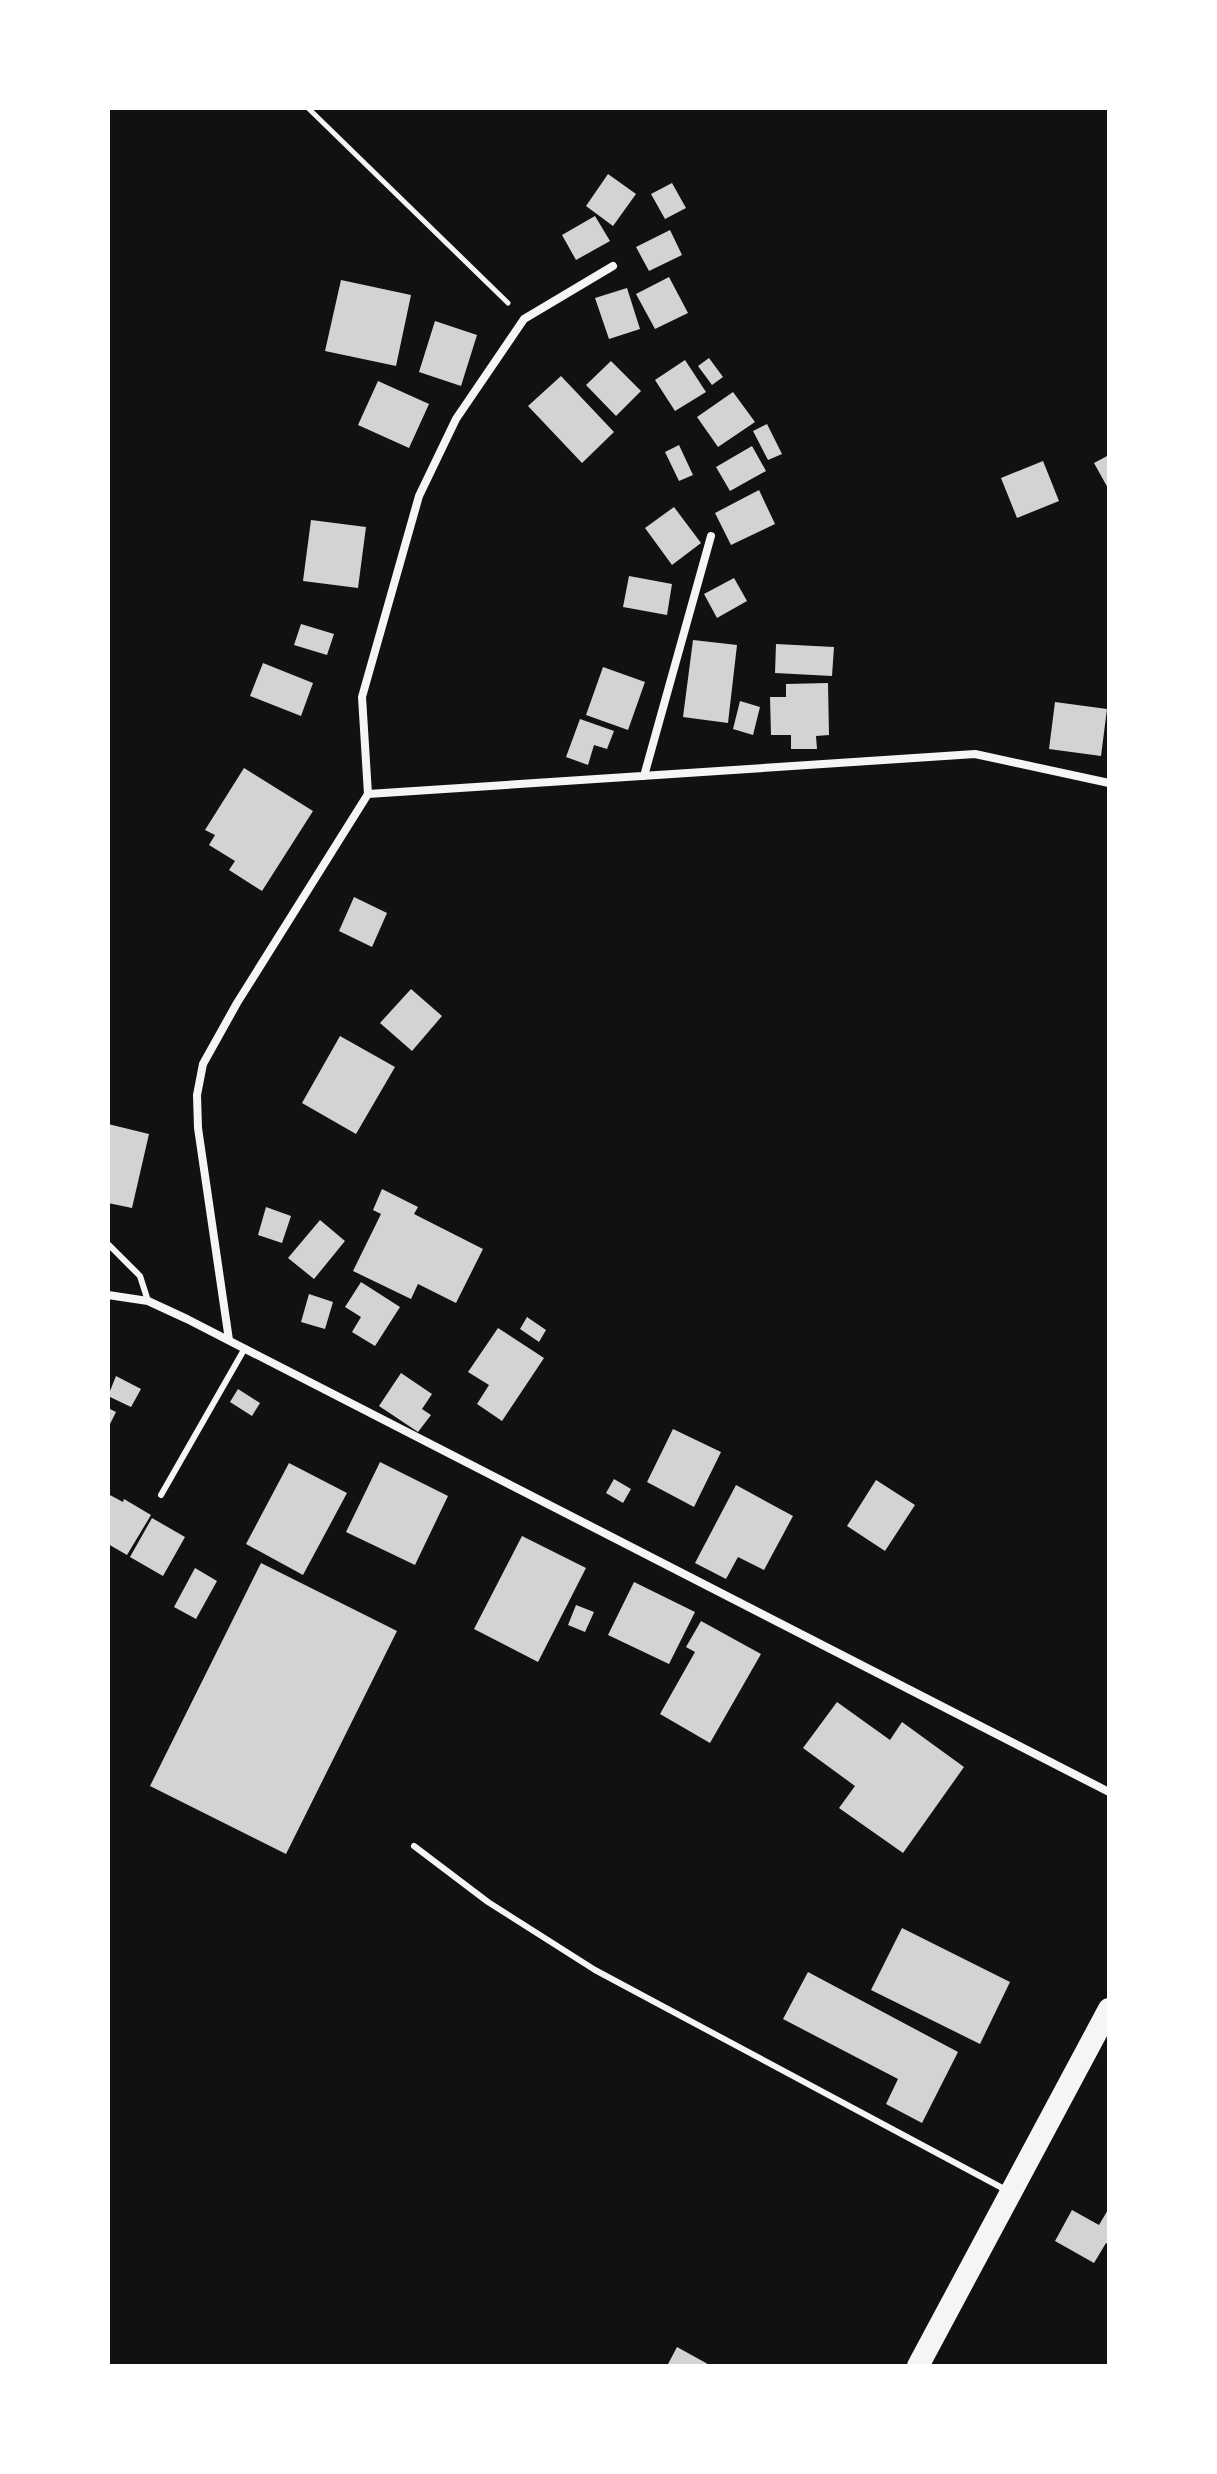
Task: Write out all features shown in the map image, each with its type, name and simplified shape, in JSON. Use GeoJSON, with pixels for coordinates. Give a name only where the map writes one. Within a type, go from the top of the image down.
{"type":"FeatureCollection","features":[{"type":"Feature","properties":{"kind":"highway"},"geometry":{"type":"LineString","coordinates":[[918,2366],[1109,2009]]}},
{"type":"Feature","properties":{"kind":"street"},"geometry":{"type":"LineString","coordinates":[[229,1340],[198,1128],[197,1095],[203,1064],[237,1003],[368,794],[362,697],[419,496],[456,419],[524,319],[613,266]]}},
{"type":"Feature","properties":{"kind":"street"},"geometry":{"type":"LineString","coordinates":[[644,776],[711,536]]}},
{"type":"Feature","properties":{"kind":"street"},"geometry":{"type":"LineString","coordinates":[[368,794],[975,754],[1109,783]]}},
{"type":"Feature","properties":{"kind":"street"},"geometry":{"type":"LineString","coordinates":[[108,1295],[148,1301],[229,1340],[1109,1792]]}},
{"type":"Feature","properties":{"kind":"lane"},"geometry":{"type":"LineString","coordinates":[[108,1244],[140,1276],[148,1301]]}},
{"type":"Feature","properties":{"kind":"lane"},"geometry":{"type":"LineString","coordinates":[[161,1495],[245,1348]]}},
{"type":"Feature","properties":{"kind":"lane"},"geometry":{"type":"LineString","coordinates":[[414,1846],[488,1902],[595,1970],[1009,2192]]}},
{"type":"Feature","properties":{"kind":"path"},"geometry":{"type":"LineString","coordinates":[[308,108],[524,319]]}},
{"type":"Feature","properties":{"kind":"building"},"geometry":{"type":"Polygon","coordinates":[[[608,174],[636,194],[613,226],[586,206],[608,174]]]}},
{"type":"Feature","properties":{"kind":"building"},"geometry":{"type":"Polygon","coordinates":[[[672,183],[686,208],[665,219],[651,194],[672,183]]]}},
{"type":"Feature","properties":{"kind":"building"},"geometry":{"type":"Polygon","coordinates":[[[595,216],[610,241],[576,260],[562,235],[595,216]]]}},
{"type":"Feature","properties":{"kind":"building"},"geometry":{"type":"Polygon","coordinates":[[[670,230],[682,255],[649,271],[636,247],[670,230]]]}},
{"type":"Feature","properties":{"kind":"building"},"geometry":{"type":"Polygon","coordinates":[[[669,277],[688,313],[655,329],[636,294],[669,277]]]}},
{"type":"Feature","properties":{"kind":"building"},"geometry":{"type":"Polygon","coordinates":[[[341,280],[411,295],[396,366],[325,351],[341,280]]]}},
{"type":"Feature","properties":{"kind":"building"},"geometry":{"type":"Polygon","coordinates":[[[627,288],[640,329],[609,339],[595,298],[627,288]]]}},
{"type":"Feature","properties":{"kind":"building"},"geometry":{"type":"Polygon","coordinates":[[[435,321],[477,335],[461,386],[419,372],[435,321]]]}},
{"type":"Feature","properties":{"kind":"building"},"geometry":{"type":"Polygon","coordinates":[[[709,358],[723,377],[712,385],[698,366],[709,358]]]}},
{"type":"Feature","properties":{"kind":"building"},"geometry":{"type":"Polygon","coordinates":[[[685,360],[706,392],[675,411],[655,380],[685,360]]]}},
{"type":"Feature","properties":{"kind":"building"},"geometry":{"type":"Polygon","coordinates":[[[611,361],[641,391],[616,416],[586,385],[611,361]]]}},
{"type":"Feature","properties":{"kind":"building"},"geometry":{"type":"Polygon","coordinates":[[[561,376],[614,432],[582,463],[528,406],[561,376]]]}},
{"type":"Feature","properties":{"kind":"building"},"geometry":{"type":"Polygon","coordinates":[[[378,381],[429,404],[409,448],[358,425],[378,381]]]}},
{"type":"Feature","properties":{"kind":"building"},"geometry":{"type":"Polygon","coordinates":[[[733,392],[755,422],[718,447],[697,417],[733,392]]]}},
{"type":"Feature","properties":{"kind":"building"},"geometry":{"type":"Polygon","coordinates":[[[767,424],[782,454],[768,460],[753,431],[767,424]]]}},
{"type":"Feature","properties":{"kind":"building"},"geometry":{"type":"Polygon","coordinates":[[[679,445],[693,475],[679,481],[665,452],[679,445]]]}},
{"type":"Feature","properties":{"kind":"building"},"geometry":{"type":"Polygon","coordinates":[[[752,446],[766,471],[730,491],[716,467],[752,446]]]}},
{"type":"Feature","properties":{"kind":"building"},"geometry":{"type":"Polygon","coordinates":[[[1109,455],[1109,490],[1094,463],[1109,455]]]}},
{"type":"Feature","properties":{"kind":"building"},"geometry":{"type":"Polygon","coordinates":[[[1043,461],[1059,501],[1017,518],[1001,478],[1043,461]]]}},
{"type":"Feature","properties":{"kind":"building"},"geometry":{"type":"Polygon","coordinates":[[[759,490],[775,524],[731,545],[715,513],[759,490]]]}},
{"type":"Feature","properties":{"kind":"building"},"geometry":{"type":"Polygon","coordinates":[[[674,507],[701,543],[672,565],[645,528],[674,507]]]}},
{"type":"Feature","properties":{"kind":"building"},"geometry":{"type":"Polygon","coordinates":[[[311,520],[366,527],[358,588],[303,581],[311,520]]]}},
{"type":"Feature","properties":{"kind":"building"},"geometry":{"type":"Polygon","coordinates":[[[629,576],[672,584],[667,615],[623,607],[629,576]]]}},
{"type":"Feature","properties":{"kind":"building"},"geometry":{"type":"Polygon","coordinates":[[[734,578],[747,601],[717,618],[704,594],[734,578]]]}},
{"type":"Feature","properties":{"kind":"building"},"geometry":{"type":"Polygon","coordinates":[[[301,624],[334,634],[327,655],[294,645],[301,624]]]}},
{"type":"Feature","properties":{"kind":"building"},"geometry":{"type":"Polygon","coordinates":[[[693,640],[737,645],[728,723],[683,717],[693,640]]]}},
{"type":"Feature","properties":{"kind":"building"},"geometry":{"type":"Polygon","coordinates":[[[776,644],[834,647],[832,676],[775,673],[776,644]]]}},
{"type":"Feature","properties":{"kind":"building"},"geometry":{"type":"Polygon","coordinates":[[[263,663],[313,683],[301,716],[250,696],[263,663]]]}},
{"type":"Feature","properties":{"kind":"building"},"geometry":{"type":"Polygon","coordinates":[[[603,667],[645,682],[628,730],[586,715],[603,667]]]}},
{"type":"Feature","properties":{"kind":"building"},"geometry":{"type":"Polygon","coordinates":[[[828,683],[829,735],[816,736],[817,749],[791,749],[791,735],[771,735],[770,697],[786,697],[786,684],[828,683]]]}},
{"type":"Feature","properties":{"kind":"building"},"geometry":{"type":"Polygon","coordinates":[[[740,701],[760,707],[753,735],[733,729],[740,701]]]}},
{"type":"Feature","properties":{"kind":"building"},"geometry":{"type":"Polygon","coordinates":[[[1055,702],[1107,709],[1101,756],[1049,749],[1055,702]]]}},
{"type":"Feature","properties":{"kind":"building"},"geometry":{"type":"Polygon","coordinates":[[[580,719],[614,731],[607,749],[594,745],[588,765],[566,757],[580,719]]]}},
{"type":"Feature","properties":{"kind":"building"},"geometry":{"type":"Polygon","coordinates":[[[244,768],[313,811],[262,891],[229,870],[235,861],[209,845],[215,835],[205,830],[244,768]]]}},
{"type":"Feature","properties":{"kind":"building"},"geometry":{"type":"Polygon","coordinates":[[[354,897],[387,913],[372,947],[339,931],[354,897]]]}},
{"type":"Feature","properties":{"kind":"building"},"geometry":{"type":"Polygon","coordinates":[[[411,989],[442,1016],[412,1051],[380,1023],[411,989]]]}},
{"type":"Feature","properties":{"kind":"building"},"geometry":{"type":"Polygon","coordinates":[[[340,1036],[395,1067],[356,1134],[302,1103],[340,1036]]]}},
{"type":"Feature","properties":{"kind":"building"},"geometry":{"type":"Polygon","coordinates":[[[108,1124],[149,1134],[132,1208],[108,1203],[108,1124]]]}},
{"type":"Feature","properties":{"kind":"building"},"geometry":{"type":"Polygon","coordinates":[[[382,1189],[418,1207],[414,1214],[483,1249],[456,1303],[418,1284],[411,1299],[353,1271],[381,1214],[373,1210],[382,1189]]]}},
{"type":"Feature","properties":{"kind":"building"},"geometry":{"type":"Polygon","coordinates":[[[266,1207],[291,1216],[282,1243],[258,1235],[266,1207]]]}},
{"type":"Feature","properties":{"kind":"building"},"geometry":{"type":"Polygon","coordinates":[[[320,1220],[345,1241],[314,1279],[288,1258],[320,1220]]]}},
{"type":"Feature","properties":{"kind":"building"},"geometry":{"type":"Polygon","coordinates":[[[361,1282],[400,1307],[375,1346],[352,1332],[361,1317],[345,1307],[361,1282]]]}},
{"type":"Feature","properties":{"kind":"building"},"geometry":{"type":"Polygon","coordinates":[[[309,1294],[333,1302],[325,1329],[301,1322],[309,1294]]]}},
{"type":"Feature","properties":{"kind":"building"},"geometry":{"type":"Polygon","coordinates":[[[527,1317],[546,1330],[539,1342],[520,1329],[527,1317]]]}},
{"type":"Feature","properties":{"kind":"building"},"geometry":{"type":"Polygon","coordinates":[[[498,1328],[544,1358],[502,1421],[477,1404],[489,1385],[468,1372],[498,1328]]]}},
{"type":"Feature","properties":{"kind":"building"},"geometry":{"type":"Polygon","coordinates":[[[401,1373],[432,1394],[422,1409],[431,1415],[418,1432],[379,1406],[401,1373]]]}},
{"type":"Feature","properties":{"kind":"building"},"geometry":{"type":"Polygon","coordinates":[[[116,1376],[141,1389],[131,1407],[108,1396],[116,1376]]]}},
{"type":"Feature","properties":{"kind":"building"},"geometry":{"type":"Polygon","coordinates":[[[238,1389],[260,1403],[252,1416],[230,1402],[238,1389]]]}},
{"type":"Feature","properties":{"kind":"building"},"geometry":{"type":"Polygon","coordinates":[[[108,1408],[116,1412],[108,1428],[108,1408]]]}},
{"type":"Feature","properties":{"kind":"building"},"geometry":{"type":"Polygon","coordinates":[[[673,1429],[721,1452],[694,1507],[647,1482],[673,1429]]]}},
{"type":"Feature","properties":{"kind":"building"},"geometry":{"type":"Polygon","coordinates":[[[380,1462],[448,1496],[415,1565],[346,1532],[380,1462]]]}},
{"type":"Feature","properties":{"kind":"building"},"geometry":{"type":"Polygon","coordinates":[[[289,1463],[347,1493],[303,1575],[246,1544],[289,1463]]]}},
{"type":"Feature","properties":{"kind":"building"},"geometry":{"type":"Polygon","coordinates":[[[614,1479],[631,1489],[623,1503],[606,1493],[614,1479]]]}},
{"type":"Feature","properties":{"kind":"building"},"geometry":{"type":"Polygon","coordinates":[[[876,1480],[915,1505],[885,1551],[847,1526],[876,1480]]]}},
{"type":"Feature","properties":{"kind":"building"},"geometry":{"type":"Polygon","coordinates":[[[736,1485],[793,1516],[764,1570],[738,1557],[726,1579],[695,1563],[736,1485]]]}},
{"type":"Feature","properties":{"kind":"building"},"geometry":{"type":"Polygon","coordinates":[[[108,1494],[123,1502],[124,1499],[151,1515],[127,1555],[108,1544],[108,1494]]]}},
{"type":"Feature","properties":{"kind":"building"},"geometry":{"type":"Polygon","coordinates":[[[152,1518],[185,1537],[163,1576],[130,1557],[152,1518]]]}},
{"type":"Feature","properties":{"kind":"building"},"geometry":{"type":"Polygon","coordinates":[[[522,1536],[586,1568],[538,1662],[474,1629],[522,1536]]]}},
{"type":"Feature","properties":{"kind":"building"},"geometry":{"type":"Polygon","coordinates":[[[261,1563],[397,1631],[286,1854],[150,1786],[261,1563]]]}},
{"type":"Feature","properties":{"kind":"building"},"geometry":{"type":"Polygon","coordinates":[[[195,1568],[217,1581],[196,1619],[174,1607],[195,1568]]]}},
{"type":"Feature","properties":{"kind":"building"},"geometry":{"type":"Polygon","coordinates":[[[634,1582],[695,1612],[669,1664],[608,1635],[634,1582]]]}},
{"type":"Feature","properties":{"kind":"building"},"geometry":{"type":"Polygon","coordinates":[[[576,1605],[594,1612],[585,1632],[568,1625],[576,1605]]]}},
{"type":"Feature","properties":{"kind":"building"},"geometry":{"type":"Polygon","coordinates":[[[701,1621],[761,1654],[710,1743],[660,1714],[695,1652],[686,1647],[701,1621]]]}},
{"type":"Feature","properties":{"kind":"building"},"geometry":{"type":"Polygon","coordinates":[[[837,1702],[890,1740],[902,1722],[964,1767],[903,1853],[839,1808],[855,1786],[803,1748],[837,1702]]]}},
{"type":"Feature","properties":{"kind":"building"},"geometry":{"type":"Polygon","coordinates":[[[902,1928],[1010,1982],[980,2044],[871,1990],[902,1928]]]}},
{"type":"Feature","properties":{"kind":"building"},"geometry":{"type":"Polygon","coordinates":[[[808,1972],[958,2052],[922,2123],[886,2104],[898,2079],[783,2019],[808,1972]]]}},
{"type":"Feature","properties":{"kind":"building"},"geometry":{"type":"Polygon","coordinates":[[[1109,2208],[1109,2245],[1106,2243],[1094,2263],[1055,2241],[1072,2210],[1099,2225],[1109,2208]]]}},
{"type":"Feature","properties":{"kind":"building"},"geometry":{"type":"Polygon","coordinates":[[[677,2347],[706,2363],[710,2366],[667,2366],[677,2347]]]}}]}
